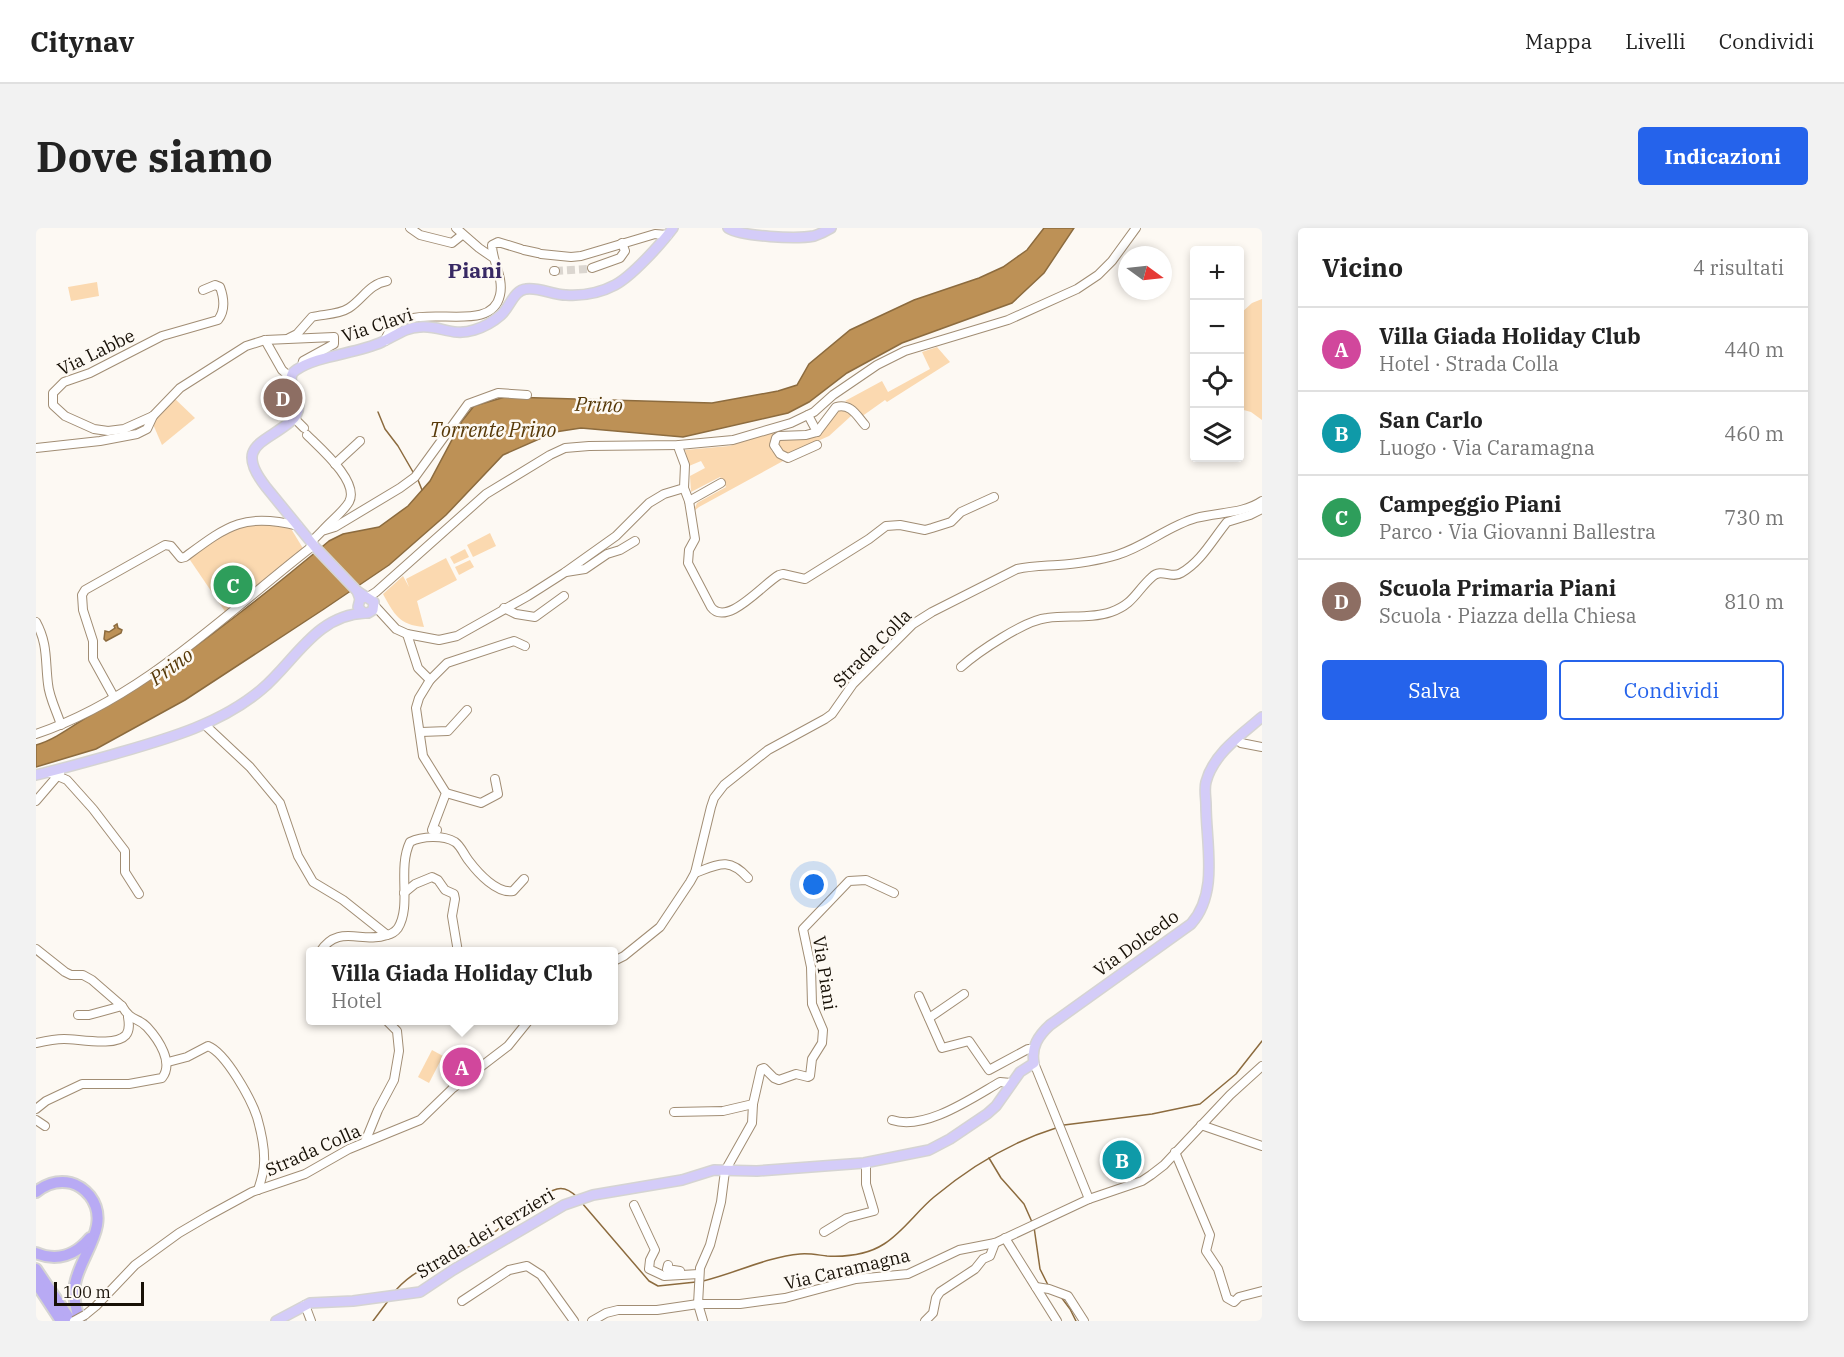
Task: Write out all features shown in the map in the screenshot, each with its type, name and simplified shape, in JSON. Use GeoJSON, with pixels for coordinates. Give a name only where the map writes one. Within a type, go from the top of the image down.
{"type":"FeatureCollection","features":[{"type":"Feature","properties":{"kind":"highway"},"geometry":{"type":"LineString","coordinates":[[36,1192],[47,1185],[62,1182],[78,1186],[86,1192],[96,1208],[97,1224],[75,1285],[76,1306],[82,1318]]}},
{"type":"Feature","properties":{"kind":"highway"},"geometry":{"type":"LineString","coordinates":[[36,1253],[49,1257],[67,1256],[85,1245],[94,1234]]}},
{"type":"Feature","properties":{"kind":"highway"},"geometry":{"type":"LineString","coordinates":[[36,1269],[72,1321]]}},
{"type":"Feature","properties":{"kind":"highway"},"geometry":{"type":"LineString","coordinates":[[36,1282],[59,1317]]}},
{"type":"Feature","properties":{"kind":"highway"},"geometry":{"type":"LineString","coordinates":[[36,1292],[59,1317]]}},
{"type":"Feature","properties":{"kind":"main road"},"geometry":{"type":"LineString","coordinates":[[728,228],[740,234],[753,236],[812,236],[831,228]]}},
{"type":"Feature","properties":{"kind":"main road","name":"Via Clavi"},"geometry":{"type":"LineString","coordinates":[[301,367],[371,347],[405,330],[422,326],[456,333],[474,330],[492,322],[502,314],[518,292],[523,289],[555,295],[578,295],[613,286],[632,272],[671,231]]}},
{"type":"Feature","properties":{"kind":"main road"},"geometry":{"type":"LineString","coordinates":[[36,775],[61,772],[204,724],[245,702],[260,691],[287,665],[311,636],[352,614],[367,601],[313,545],[260,480],[252,457],[255,446],[260,441],[294,418],[299,402],[290,377],[301,367]]}},
{"type":"Feature","properties":{"kind":"main road","name":"Via Dolcedo"},"geometry":{"type":"LineString","coordinates":[[1034,1049],[1041,1034],[1050,1025],[1144,959],[1199,916],[1208,891],[1209,873],[1206,782],[1215,763],[1262,717]]}},
{"type":"Feature","properties":{"kind":"main road"},"geometry":{"type":"LineString","coordinates":[[1034,1049],[1032,1054],[1034,1063]]}},
{"type":"Feature","properties":{"kind":"main road","name":"Strada dei Terzieri"},"geometry":{"type":"LineString","coordinates":[[276,1321],[315,1302],[382,1298],[420,1292],[453,1270],[572,1201],[587,1196],[682,1180],[714,1170],[756,1171],[866,1163],[920,1152],[950,1139],[996,1106],[1020,1072],[1034,1063]]}},
{"type":"Feature","properties":{"kind":"street"},"geometry":{"type":"LineString","coordinates":[[410,228],[420,236],[452,243],[459,231],[492,257]]}},
{"type":"Feature","properties":{"kind":"street"},"geometry":{"type":"LineString","coordinates":[[684,488],[664,494],[649,503],[616,536],[564,573],[457,636],[439,640],[406,634],[396,629],[367,601],[480,499],[550,455],[565,448],[589,446],[679,445],[733,440],[791,423],[808,415],[877,365],[905,351],[1008,320],[1077,289],[1098,275],[1112,261],[1136,228]]}},
{"type":"Feature","properties":{"kind":"street"},"geometry":{"type":"LineString","coordinates":[[385,340],[387,332],[399,322],[440,315],[474,317],[482,316],[490,311],[499,300],[501,292],[500,275],[492,257],[494,242],[505,243],[540,254],[572,257],[671,231]]}},
{"type":"Feature","properties":{"kind":"street"},"geometry":{"type":"LineString","coordinates":[[589,268],[620,258],[625,251],[622,243]]}},
{"type":"Feature","properties":{"kind":"street"},"geometry":{"type":"LineString","coordinates":[[284,339],[297,334],[312,316],[350,308],[373,286],[387,281]]}},
{"type":"Feature","properties":{"kind":"street","name":"Via Labbe"},"geometry":{"type":"LineString","coordinates":[[153,416],[124,429],[108,431],[94,429],[60,413],[53,404],[53,393],[64,381],[90,373],[162,336],[218,320],[223,310],[223,296],[220,287],[215,285],[203,290]]}},
{"type":"Feature","properties":{"kind":"street","name":"Via Labbe"},"geometry":{"type":"LineString","coordinates":[[36,448],[100,441],[137,434],[147,429],[153,416],[180,388],[246,346],[265,340],[331,336],[335,338],[333,345],[303,362],[301,367]]}},
{"type":"Feature","properties":{"kind":"street"},"geometry":{"type":"LineString","coordinates":[[265,340],[278,364],[290,377]]}},
{"type":"Feature","properties":{"kind":"street"},"geometry":{"type":"LineString","coordinates":[[322,531],[335,527],[400,488],[414,477],[468,404],[498,393],[527,395]]}},
{"type":"Feature","properties":{"kind":"street"},"geometry":{"type":"LineString","coordinates":[[817,445],[788,458],[780,454],[774,445],[779,436],[806,435],[817,432],[836,407],[841,405],[848,406],[865,425]]}},
{"type":"Feature","properties":{"kind":"street"},"geometry":{"type":"LineString","coordinates":[[808,415],[817,432]]}},
{"type":"Feature","properties":{"kind":"street"},"geometry":{"type":"LineString","coordinates":[[36,734],[61,725],[114,697],[187,648],[313,545],[322,531],[347,505],[351,496],[348,483],[335,464],[294,418]]}},
{"type":"Feature","properties":{"kind":"street"},"geometry":{"type":"LineString","coordinates":[[335,464],[360,441]]}},
{"type":"Feature","properties":{"kind":"street"},"geometry":{"type":"LineString","coordinates":[[679,445],[685,465],[684,488],[689,501],[695,539],[689,550],[688,564],[711,607],[720,614],[741,606],[779,575],[805,579],[858,547],[886,526],[900,525],[925,530],[951,522],[961,512],[994,497]]}},
{"type":"Feature","properties":{"kind":"street"},"geometry":{"type":"LineString","coordinates":[[689,501],[721,483]]}},
{"type":"Feature","properties":{"kind":"street","name":"Strada Colla"},"geometry":{"type":"LineString","coordinates":[[618,959],[660,927],[695,873],[711,807],[714,798],[724,785],[768,750],[825,720],[832,714],[853,684],[921,618],[1017,569],[1060,565],[1115,555],[1135,548],[1185,521],[1212,514],[1250,509],[1262,501]]}},
{"type":"Feature","properties":{"kind":"street"},"geometry":{"type":"LineString","coordinates":[[961,668],[1002,638],[1037,619],[1101,614],[1123,606],[1133,600],[1153,575],[1161,572],[1176,575],[1184,571],[1217,538],[1227,522],[1250,516],[1262,508]]}},
{"type":"Feature","properties":{"kind":"street"},"geometry":{"type":"LineString","coordinates":[[114,697],[93,659],[93,641],[83,610],[82,595],[85,590],[165,544],[171,546],[181,558],[238,523],[256,519],[298,526]]}},
{"type":"Feature","properties":{"kind":"street"},"geometry":{"type":"LineString","coordinates":[[564,573],[585,569],[607,554],[635,542]]}},
{"type":"Feature","properties":{"kind":"street"},"geometry":{"type":"LineString","coordinates":[[504,608],[516,614],[535,616],[564,596]]}},
{"type":"Feature","properties":{"kind":"street"},"geometry":{"type":"LineString","coordinates":[[36,622],[42,632],[47,651],[48,686],[61,725]]}},
{"type":"Feature","properties":{"kind":"street"},"geometry":{"type":"LineString","coordinates":[[406,634],[418,668],[430,680]]}},
{"type":"Feature","properties":{"kind":"street"},"geometry":{"type":"LineString","coordinates":[[495,779],[498,794],[482,803],[446,793],[423,756],[416,708],[430,680],[447,663],[514,641],[525,646]]}},
{"type":"Feature","properties":{"kind":"street"},"geometry":{"type":"LineString","coordinates":[[421,732],[448,731],[466,710]]}},
{"type":"Feature","properties":{"kind":"street"},"geometry":{"type":"LineString","coordinates":[[204,724],[250,767],[280,803],[298,856],[313,882],[343,900],[387,935]]}},
{"type":"Feature","properties":{"kind":"street"},"geometry":{"type":"LineString","coordinates":[[1237,739],[1262,747]]}},
{"type":"Feature","properties":{"kind":"street"},"geometry":{"type":"LineString","coordinates":[[36,801],[61,772],[125,851],[125,873],[139,894]]}},
{"type":"Feature","properties":{"kind":"street"},"geometry":{"type":"LineString","coordinates":[[437,830],[432,830],[446,793]]}},
{"type":"Feature","properties":{"kind":"street"},"geometry":{"type":"LineString","coordinates":[[324,947],[339,936],[370,939],[393,934],[401,920],[404,893],[403,862],[410,842],[418,838],[449,839],[457,843],[468,860],[501,890],[513,891],[524,879]]}},
{"type":"Feature","properties":{"kind":"street"},"geometry":{"type":"LineString","coordinates":[[695,873],[730,863],[748,878]]}},
{"type":"Feature","properties":{"kind":"street"},"geometry":{"type":"LineString","coordinates":[[404,893],[415,884],[432,877],[438,880],[445,890],[454,894],[452,916],[457,947]]}},
{"type":"Feature","properties":{"kind":"street","name":"Via Piani"},"geometry":{"type":"LineString","coordinates":[[698,1304],[700,1272],[720,1208],[725,1171],[752,1123],[753,1104],[761,1069],[764,1068],[779,1080],[796,1074],[808,1077],[812,1059],[822,1043],[823,1030],[812,1004],[810,959],[803,929],[849,881],[866,880],[894,893]]}},
{"type":"Feature","properties":{"kind":"street"},"geometry":{"type":"LineString","coordinates":[[36,949],[65,972],[71,975],[83,975],[92,980],[122,1006],[128,1017],[128,1032],[124,1037],[116,1040],[58,1039],[36,1043]]}},
{"type":"Feature","properties":{"kind":"street"},"geometry":{"type":"LineString","coordinates":[[929,1018],[964,994]]}},
{"type":"Feature","properties":{"kind":"street"},"geometry":{"type":"LineString","coordinates":[[919,996],[942,1048],[969,1041],[988,1070],[1034,1049]]}},
{"type":"Feature","properties":{"kind":"street"},"geometry":{"type":"LineString","coordinates":[[78,1015],[88,1015],[122,1006]]}},
{"type":"Feature","properties":{"kind":"street"},"geometry":{"type":"LineString","coordinates":[[36,1109],[46,1101],[82,1084],[129,1084],[162,1078],[167,1072],[168,1062],[159,1043],[146,1025],[128,1017]]}},
{"type":"Feature","properties":{"kind":"street"},"geometry":{"type":"LineString","coordinates":[[365,1142],[394,1080],[398,1063],[397,1032],[391,1025]]}},
{"type":"Feature","properties":{"kind":"street","name":"Strada Colla"},"geometry":{"type":"LineString","coordinates":[[72,1321],[82,1318],[145,1257],[208,1216],[258,1190],[305,1174],[338,1154],[420,1120],[453,1088],[508,1046],[525,1025]]}},
{"type":"Feature","properties":{"kind":"street"},"geometry":{"type":"LineString","coordinates":[[168,1062],[187,1057],[208,1046],[215,1048],[236,1076],[257,1119],[265,1162],[258,1190]]}},
{"type":"Feature","properties":{"kind":"street"},"geometry":{"type":"LineString","coordinates":[[1034,1063],[1089,1199]]}},
{"type":"Feature","properties":{"kind":"street","name":"Via Caramagna"},"geometry":{"type":"LineString","coordinates":[[592,1321],[606,1313],[618,1310],[674,1308],[698,1304],[740,1304],[785,1298],[856,1279],[902,1275],[959,1250],[995,1243],[1089,1199],[1142,1181],[1159,1170],[1201,1125],[1262,1066]]}},
{"type":"Feature","properties":{"kind":"street"},"geometry":{"type":"LineString","coordinates":[[892,1120],[904,1123],[932,1118],[1000,1082],[1011,1083]]}},
{"type":"Feature","properties":{"kind":"street"},"geometry":{"type":"LineString","coordinates":[[674,1112],[723,1111],[753,1104]]}},
{"type":"Feature","properties":{"kind":"street"},"geometry":{"type":"LineString","coordinates":[[36,1120],[45,1126]]}},
{"type":"Feature","properties":{"kind":"street"},"geometry":{"type":"LineString","coordinates":[[1201,1125],[1262,1146]]}},
{"type":"Feature","properties":{"kind":"street"},"geometry":{"type":"LineString","coordinates":[[1175,1152],[1210,1235],[1206,1251],[1218,1269],[1227,1298],[1234,1302],[1239,1297],[1262,1290]]}},
{"type":"Feature","properties":{"kind":"street"},"geometry":{"type":"LineString","coordinates":[[824,1232],[847,1218],[874,1211],[866,1184],[866,1163]]}},
{"type":"Feature","properties":{"kind":"street"},"geometry":{"type":"LineString","coordinates":[[634,1205],[655,1250],[649,1269],[664,1276],[700,1272]]}},
{"type":"Feature","properties":{"kind":"street"},"geometry":{"type":"LineString","coordinates":[[1005,1238],[1057,1321]]}},
{"type":"Feature","properties":{"kind":"street"},"geometry":{"type":"LineString","coordinates":[[925,1321],[933,1313],[936,1298],[940,1292],[990,1256],[995,1243]]}},
{"type":"Feature","properties":{"kind":"street"},"geometry":{"type":"LineString","coordinates":[[668,1265],[667,1269],[700,1272]]}},
{"type":"Feature","properties":{"kind":"street"},"geometry":{"type":"LineString","coordinates":[[462,1301],[509,1270],[527,1266],[541,1275],[574,1321]]}},
{"type":"Feature","properties":{"kind":"street"},"geometry":{"type":"LineString","coordinates":[[1036,1287],[1068,1296],[1084,1321]]}},
{"type":"Feature","properties":{"kind":"street"},"geometry":{"type":"LineString","coordinates":[[698,1304],[703,1321]]}},
{"type":"Feature","properties":{"kind":"street"},"geometry":{"type":"LineString","coordinates":[[305,1305],[311,1321]]}},
{"type":"Feature","properties":{"kind":"shaded area"},"geometry":{"type":"Polygon","coordinates":[[[97,282],[99,296],[71,301],[68,287],[97,282]]]}},
{"type":"Feature","properties":{"kind":"shaded area"},"geometry":{"type":"Polygon","coordinates":[[[1262,299],[1262,420],[1244,410],[1244,310],[1252,303],[1262,299]]]}},
{"type":"Feature","properties":{"kind":"shaded area"},"geometry":{"type":"Polygon","coordinates":[[[937,347],[950,362],[887,402],[885,400],[861,417],[851,404],[845,401],[882,381],[888,392],[930,369],[922,352],[937,347]]]}},
{"type":"Feature","properties":{"kind":"shaded area"},"geometry":{"type":"Polygon","coordinates":[[[173,397],[195,418],[162,445],[152,422],[173,397]]]}},
{"type":"Feature","properties":{"kind":"shaded area"},"geometry":{"type":"Polygon","coordinates":[[[841,408],[851,416],[829,436],[786,455],[778,448],[778,439],[822,432],[834,413],[841,408]]]}},
{"type":"Feature","properties":{"kind":"shaded area"},"geometry":{"type":"Polygon","coordinates":[[[775,432],[771,441],[771,450],[783,461],[693,512],[697,503],[726,487],[720,477],[691,492],[690,476],[705,468],[701,461],[689,466],[685,450],[729,446],[775,432]]]}},
{"type":"Feature","properties":{"kind":"shaded area"},"geometry":{"type":"Polygon","coordinates":[[[249,522],[290,527],[304,550],[226,613],[188,557],[214,538],[249,522]]]}},
{"type":"Feature","properties":{"kind":"shaded area"},"geometry":{"type":"Polygon","coordinates":[[[490,533],[496,546],[473,557],[467,545],[490,533]]]}},
{"type":"Feature","properties":{"kind":"shaded area"},"geometry":{"type":"Polygon","coordinates":[[[465,549],[469,557],[454,564],[450,557],[465,549]]]}},
{"type":"Feature","properties":{"kind":"shaded area"},"geometry":{"type":"Polygon","coordinates":[[[446,558],[457,580],[417,601],[424,627],[403,621],[394,613],[383,594],[403,576],[409,587],[406,579],[446,558]]]}},
{"type":"Feature","properties":{"kind":"shaded area"},"geometry":{"type":"Polygon","coordinates":[[[470,560],[474,567],[459,575],[455,567],[470,560]]]}},
{"type":"Feature","properties":{"kind":"shaded area"},"geometry":{"type":"Polygon","coordinates":[[[432,1050],[443,1056],[429,1083],[418,1077],[432,1050]]]}},
{"type":"Feature","properties":{"kind":"water","name":"Torrente Prino"},"geometry":{"type":"Polygon","coordinates":[[[1044,228],[1074,228],[1044,273],[1012,303],[902,343],[847,373],[809,402],[788,413],[683,437],[581,428],[555,432],[503,455],[446,515],[389,565],[324,609],[185,700],[96,749],[36,767],[36,745],[65,731],[154,675],[244,610],[329,541],[343,534],[379,527],[408,506],[430,481],[462,421],[474,406],[505,397],[712,403],[778,391],[797,385],[809,364],[850,330],[914,300],[979,278],[1003,267],[1027,250],[1044,228]]]}},
{"type":"Feature","properties":{"kind":"water"},"geometry":{"type":"Polygon","coordinates":[[[117,624],[122,630],[121,633],[106,641],[105,631],[109,632],[117,624]]]}},
{"type":"Feature","properties":{"kind":"waterway"},"geometry":{"type":"LineString","coordinates":[[378,412],[385,429],[413,472]]}},
{"type":"Feature","properties":{"kind":"waterway"},"geometry":{"type":"LineString","coordinates":[[418,480],[422,490]]}},
{"type":"Feature","properties":{"kind":"waterway"},"geometry":{"type":"LineString","coordinates":[[1064,1125],[1152,1114],[1200,1104],[1236,1074],[1262,1041]]}},
{"type":"Feature","properties":{"kind":"waterway"},"geometry":{"type":"LineString","coordinates":[[703,1281],[788,1256],[807,1254],[842,1256],[871,1251],[891,1239],[934,1197],[977,1166],[1023,1140],[1056,1128]]}},
{"type":"Feature","properties":{"kind":"waterway"},"geometry":{"type":"LineString","coordinates":[[989,1158],[1001,1178],[1024,1204],[1032,1222]]}},
{"type":"Feature","properties":{"kind":"waterway"},"geometry":{"type":"LineString","coordinates":[[396,1290],[417,1272],[492,1234],[531,1202],[548,1192],[562,1189],[577,1197]]}},
{"type":"Feature","properties":{"kind":"waterway"},"geometry":{"type":"LineString","coordinates":[[582,1203],[649,1281],[658,1286],[696,1282]]}},
{"type":"Feature","properties":{"kind":"waterway"},"geometry":{"type":"LineString","coordinates":[[1034,1227],[1040,1269],[1048,1285]]}},
{"type":"Feature","properties":{"kind":"waterway"},"geometry":{"type":"LineString","coordinates":[[1061,1297],[1076,1321]]}},
{"type":"Feature","properties":{"kind":"waterway"},"geometry":{"type":"LineString","coordinates":[[373,1321],[388,1301]]}},
{"type":"Feature","properties":{"kind":"tunnel"},"geometry":{"type":"LineString","coordinates":[[555,271],[587,269]]}},
{"type":"Feature","properties":{"kind":"place","name":"Scuola Primaria Piani"},"geometry":{"type":"Point","coordinates":[283,398]}},
{"type":"Feature","properties":{"kind":"place","name":"Campeggio Piani"},"geometry":{"type":"Point","coordinates":[233,585]}},
{"type":"Feature","properties":{"kind":"place","name":"Villa Giada Holiday Club"},"geometry":{"type":"Point","coordinates":[462,1067]}},
{"type":"Feature","properties":{"kind":"place","name":"San Carlo"},"geometry":{"type":"Point","coordinates":[1122,1160]}},
{"type":"Feature","properties":{"kind":"district","name":"Piani"},"geometry":{"type":"Point","coordinates":[475,270]}},
{"type":"Feature","properties":{"kind":"water label","name":"Prino"},"geometry":{"type":"Point","coordinates":[599,404]}},
{"type":"Feature","properties":{"kind":"water label","name":"Prino"},"geometry":{"type":"Point","coordinates":[171,666]}}]}
